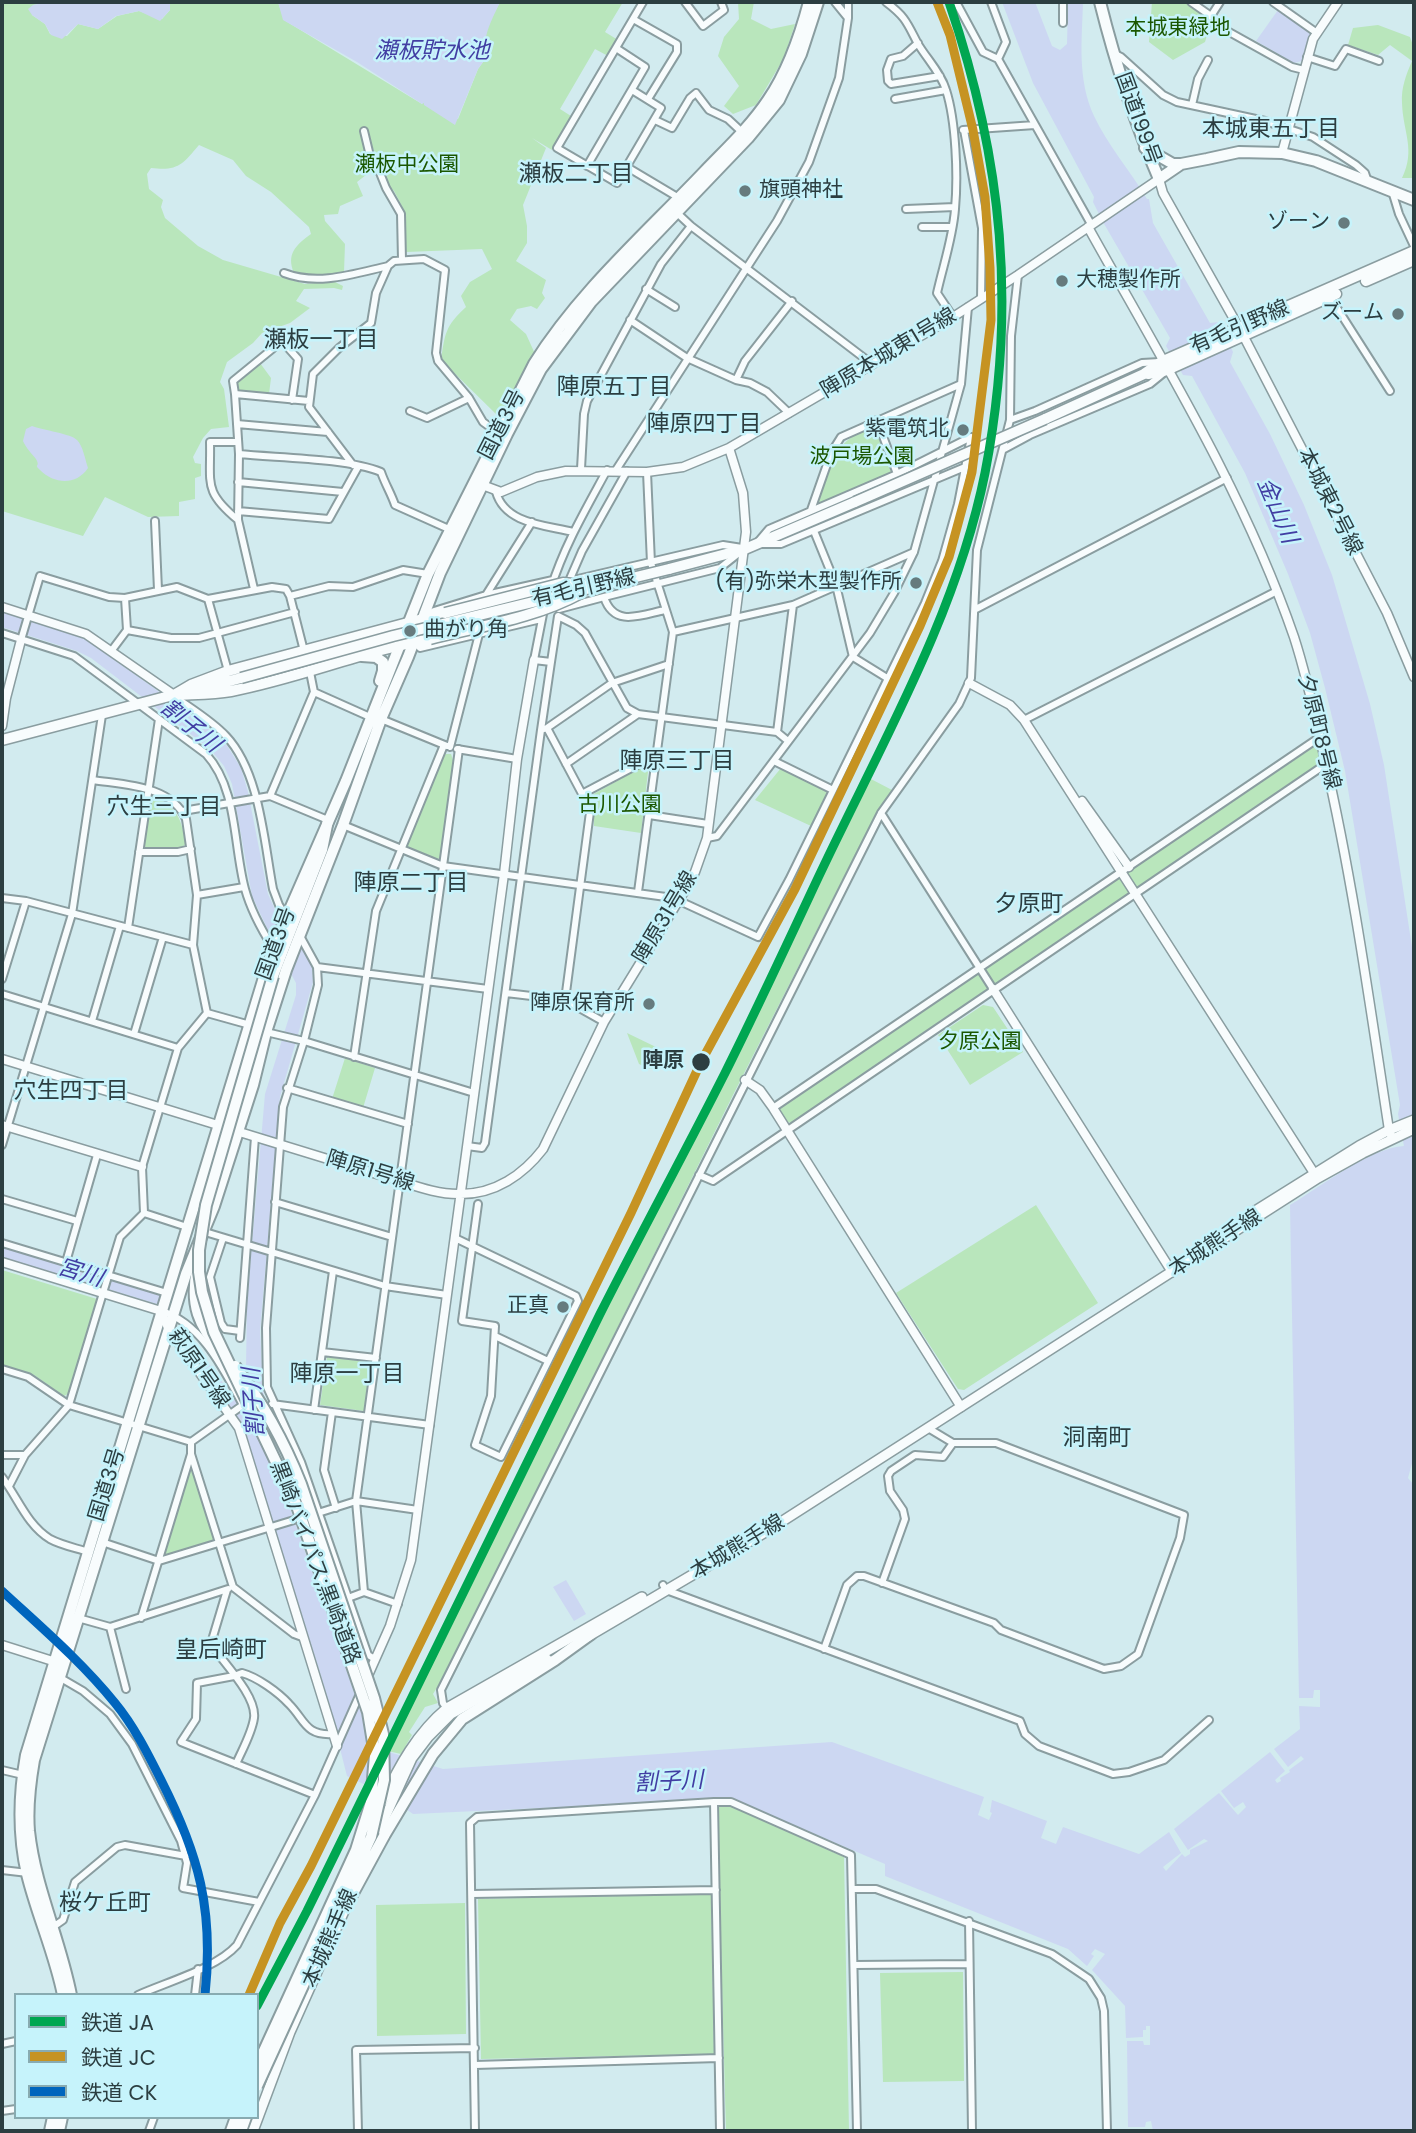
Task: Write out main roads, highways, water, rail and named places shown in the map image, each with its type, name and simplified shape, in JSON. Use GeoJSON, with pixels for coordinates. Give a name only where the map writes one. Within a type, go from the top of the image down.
{"type":"FeatureCollection","features":[{"type":"Feature","properties":{"kind":"highway","name":"国道3号"},"geometry":{"type":"LineString","coordinates":[[745,135],[781,78],[809,2]]}},
{"type":"Feature","properties":{"kind":"highway","name":"国道3号"},"geometry":{"type":"LineString","coordinates":[[62,1993],[21,1829],[26,1755],[78,1618],[102,1542],[161,1311],[274,947],[322,850],[328,820],[414,642],[498,433],[553,334],[584,297],[682,201],[779,100],[801,54],[818,2]]}},
{"type":"Feature","properties":{"kind":"highway","name":"国道199号"},"geometry":{"type":"LineString","coordinates":[[1100,2],[1113,53],[1145,148],[1159,178],[1181,164],[1239,152],[1282,153],[1316,161],[1414,200]]}},
{"type":"Feature","properties":{"kind":"highway"},"geometry":{"type":"LineString","coordinates":[[1145,148],[1172,164],[1181,164]]}},
{"type":"Feature","properties":{"kind":"highway","name":"国道3号"},"geometry":{"type":"LineString","coordinates":[[71,1993],[53,1927],[32,1872],[29,1829],[30,1784],[34,1760],[88,1552],[190,1262],[205,1232],[238,1132],[267,1032],[278,971],[299,938],[343,825],[376,718],[428,574],[541,369],[591,302],[673,210]]}},
{"type":"Feature","properties":{"kind":"highway"},"geometry":{"type":"LineString","coordinates":[[362,656],[376,657],[384,664],[376,718]]}},
{"type":"Feature","properties":{"kind":"highway"},"geometry":{"type":"LineString","coordinates":[[278,971],[287,921]]}},
{"type":"Feature","properties":{"kind":"highway","name":"黒崎バイパス;黒崎道路"},"geometry":{"type":"LineString","coordinates":[[259,2062],[356,1850],[371,1801],[375,1755],[368,1712],[297,1506],[214,1332],[202,1292],[201,1230],[205,1205],[278,971]]}},
{"type":"Feature","properties":{"kind":"highway"},"geometry":{"type":"LineString","coordinates":[[205,1232],[193,1290],[194,1301],[201,1325],[220,1351]]}},
{"type":"Feature","properties":{"kind":"highway"},"geometry":{"type":"LineString","coordinates":[[200,1337],[220,1351]]}},
{"type":"Feature","properties":{"kind":"highway","name":"黒崎バイパス;黒崎道路"},"geometry":{"type":"LineString","coordinates":[[220,1351],[264,1407],[290,1456],[374,1698],[385,1747],[382,1789],[371,1836],[259,2081]]}},
{"type":"Feature","properties":{"kind":"highway"},"geometry":{"type":"LineString","coordinates":[[286,2020],[384,1836],[433,1754],[462,1719],[591,1634]]}},
{"type":"Feature","properties":{"kind":"main road","name":"有毛引野線"},"geometry":{"type":"LineString","coordinates":[[1241,332],[1414,249]]}},
{"type":"Feature","properties":{"kind":"main road","name":"有毛引野線"},"geometry":{"type":"LineString","coordinates":[[2,740],[393,636],[745,549],[1229,337],[1414,260]]}},
{"type":"Feature","properties":{"kind":"main road"},"geometry":{"type":"LineString","coordinates":[[170,696],[228,671],[424,618],[563,583],[594,586]]}},
{"type":"Feature","properties":{"kind":"main road"},"geometry":{"type":"LineString","coordinates":[[170,696],[229,692],[310,672],[402,644],[539,612],[559,605],[594,586]]}},
{"type":"Feature","properties":{"kind":"main road","name":"本城熊手線"},"geometry":{"type":"LineString","coordinates":[[449,1711],[591,1634],[1414,1120]]}},
{"type":"Feature","properties":{"kind":"main road","name":"本城熊手線"},"geometry":{"type":"LineString","coordinates":[[1171,1270],[1314,1173],[1395,1132],[1414,1129]]}},
{"type":"Feature","properties":{"kind":"main road","name":"本城熊手線"},"geometry":{"type":"LineString","coordinates":[[259,2080],[299,1983],[387,1801],[430,1723],[767,1531],[960,1405]]}},
{"type":"Feature","properties":{"kind":"main road","name":"本城熊手線"},"geometry":{"type":"LineString","coordinates":[[259,2114],[289,2032],[387,1801]]}},
{"type":"Feature","properties":{"kind":"water"},"geometry":{"type":"Polygon","coordinates":[[[49,2],[170,2],[170,10],[160,21],[139,11],[116,16],[98,29],[78,24],[62,39],[51,35],[45,24],[28,9],[33,5],[49,2]]]}},
{"type":"Feature","properties":{"kind":"water","name":"瀬板貯水池"},"geometry":{"type":"Polygon","coordinates":[[[278,2],[500,2],[486,36],[486,58],[478,69],[455,125],[357,62],[283,20],[278,2]]]}},
{"type":"Feature","properties":{"kind":"water"},"geometry":{"type":"Polygon","coordinates":[[[1002,2],[1035,2],[1052,46],[1060,50],[1067,44],[1068,2],[1083,2],[1083,74],[1094,116],[1112,147],[1149,199],[1153,223],[1210,323],[1219,322],[1233,352],[1230,362],[1270,434],[1304,505],[1332,575],[1370,704],[1384,765],[1414,960],[1414,1456],[1408,1478],[1414,1485],[1414,2131],[1153,2131],[1151,2121],[1146,2122],[1145,2127],[1128,2127],[1127,2041],[1143,2041],[1144,2045],[1150,2045],[1150,2026],[1143,2030],[1143,2037],[1126,2038],[1125,2006],[1092,1970],[1105,1954],[1095,1949],[1087,1966],[1068,1949],[885,1876],[885,1864],[733,1799],[413,1814],[386,1795],[347,1776],[324,1686],[243,1427],[179,1335],[182,1326],[250,1418],[246,1367],[247,1302],[265,1094],[296,995],[296,983],[252,896],[232,784],[224,766],[210,749],[91,658],[2,627],[2,612],[85,639],[219,737],[241,768],[268,894],[277,914],[305,952],[312,968],[313,982],[280,1097],[260,1331],[263,1387],[268,1445],[373,1747],[443,1769],[832,1742],[984,1797],[978,1815],[989,1820],[992,1800],[1047,1821],[1041,1838],[1056,1844],[1063,1827],[1139,1854],[1169,1832],[1181,1853],[1163,1867],[1166,1871],[1182,1854],[1185,1857],[1190,1854],[1190,1850],[1208,1841],[1204,1839],[1188,1850],[1174,1829],[1219,1793],[1238,1815],[1246,1807],[1243,1802],[1234,1808],[1221,1791],[1270,1752],[1285,1771],[1275,1780],[1277,1783],[1304,1759],[1301,1756],[1288,1767],[1274,1749],[1300,1729],[1299,1706],[1320,1707],[1320,1690],[1314,1690],[1313,1698],[1299,1698],[1290,1205],[1361,1161],[1391,1148],[1404,1146],[1398,1114],[1400,1105],[1345,771],[1310,633],[1245,473],[1192,376],[1183,375],[1166,346],[1170,338],[1103,222],[1093,202],[1094,197],[1033,83],[1002,2]]]}},
{"type":"Feature","properties":{"kind":"water"},"geometry":{"type":"Polygon","coordinates":[[[1278,10],[1312,34],[1302,61],[1294,63],[1256,41],[1278,10]]]}},
{"type":"Feature","properties":{"kind":"water"},"geometry":{"type":"Polygon","coordinates":[[[32,426],[77,440],[88,468],[83,474],[71,480],[58,480],[37,467],[36,459],[23,441],[26,429],[32,426]]]}},
{"type":"Feature","properties":{"kind":"water"},"geometry":{"type":"Polygon","coordinates":[[[566,1580],[586,1614],[574,1621],[553,1587],[566,1580]]]}},
{"type":"Feature","properties":{"kind":"waterway","name":"宮川"},"geometry":{"type":"LineString","coordinates":[[2,1251],[158,1298]]}},
{"type":"Feature","properties":{"kind":"rail line","name":"JC"},"geometry":{"type":"LineString","coordinates":[[250,1993],[280,1923],[311,1866],[631,1213],[701,1062],[795,889],[920,626],[949,557],[972,472],[991,320],[990,268],[985,197],[973,130],[950,35],[937,2]]}},
{"type":"Feature","properties":{"kind":"rail line","name":"JA"},"geometry":{"type":"LineString","coordinates":[[259,2002],[307,1911],[600,1314],[736,1051],[910,688],[954,583],[985,473],[995,412],[1002,293],[993,177],[982,119],[949,2]]}},
{"type":"Feature","properties":{"kind":"rail line","name":"CK"},"geometry":{"type":"LineString","coordinates":[[2,1591],[61,1645],[115,1703],[156,1770],[185,1833],[201,1884],[207,1936],[205,1993]]}},
{"type":"Feature","properties":{"kind":"place","name":"旗頭神社"},"geometry":{"type":"Point","coordinates":[745,191]}},
{"type":"Feature","properties":{"kind":"place","name":"ゾーン"},"geometry":{"type":"Point","coordinates":[1344,223]}},
{"type":"Feature","properties":{"kind":"place","name":"大穂製作所"},"geometry":{"type":"Point","coordinates":[1062,281]}},
{"type":"Feature","properties":{"kind":"place","name":"ズーム"},"geometry":{"type":"Point","coordinates":[1398,314]}},
{"type":"Feature","properties":{"kind":"place","name":"紫電筑北"},"geometry":{"type":"Point","coordinates":[963,430]}},
{"type":"Feature","properties":{"kind":"place","name":"(有)弥栄木型製作所"},"geometry":{"type":"Point","coordinates":[916,583]}},
{"type":"Feature","properties":{"kind":"place","name":"曲がり角"},"geometry":{"type":"Point","coordinates":[410,631]}},
{"type":"Feature","properties":{"kind":"place","name":"陣原保育所"},"geometry":{"type":"Point","coordinates":[649,1004]}},
{"type":"Feature","properties":{"kind":"place","name":"陣原"},"geometry":{"type":"Point","coordinates":[701,1062]}},
{"type":"Feature","properties":{"kind":"place","name":"正真"},"geometry":{"type":"Point","coordinates":[563,1307]}},
{"type":"Feature","properties":{"kind":"district","name":"本城東五丁目"},"geometry":{"type":"Point","coordinates":[1271,130]}},
{"type":"Feature","properties":{"kind":"district","name":"瀬板二丁目"},"geometry":{"type":"Point","coordinates":[576,175]}},
{"type":"Feature","properties":{"kind":"district","name":"瀬板一丁目"},"geometry":{"type":"Point","coordinates":[321,341]}},
{"type":"Feature","properties":{"kind":"district","name":"陣原五丁目"},"geometry":{"type":"Point","coordinates":[614,388]}},
{"type":"Feature","properties":{"kind":"district","name":"陣原四丁目"},"geometry":{"type":"Point","coordinates":[704,425]}},
{"type":"Feature","properties":{"kind":"district","name":"陣原三丁目"},"geometry":{"type":"Point","coordinates":[677,762]}},
{"type":"Feature","properties":{"kind":"district","name":"穴生三丁目"},"geometry":{"type":"Point","coordinates":[164,808]}},
{"type":"Feature","properties":{"kind":"district","name":"陣原二丁目"},"geometry":{"type":"Point","coordinates":[411,884]}},
{"type":"Feature","properties":{"kind":"district","name":"夕原町"},"geometry":{"type":"Point","coordinates":[1029,905]}},
{"type":"Feature","properties":{"kind":"district","name":"穴生四丁目"},"geometry":{"type":"Point","coordinates":[71,1092]}},
{"type":"Feature","properties":{"kind":"district","name":"陣原一丁目"},"geometry":{"type":"Point","coordinates":[347,1375]}},
{"type":"Feature","properties":{"kind":"district","name":"洞南町"},"geometry":{"type":"Point","coordinates":[1097,1439]}},
{"type":"Feature","properties":{"kind":"district","name":"皇后崎町"},"geometry":{"type":"Point","coordinates":[221,1651]}},
{"type":"Feature","properties":{"kind":"district","name":"桜ケ丘町"},"geometry":{"type":"Point","coordinates":[105,1904]}},
{"type":"Feature","properties":{"kind":"park label","name":"本城東緑地"},"geometry":{"type":"Point","coordinates":[1178,29]}},
{"type":"Feature","properties":{"kind":"park label","name":"瀬板中公園"},"geometry":{"type":"Point","coordinates":[407,166]}},
{"type":"Feature","properties":{"kind":"park label","name":"波戸場公園"},"geometry":{"type":"Point","coordinates":[862,458]}},
{"type":"Feature","properties":{"kind":"park label","name":"古川公園"},"geometry":{"type":"Point","coordinates":[620,806]}},
{"type":"Feature","properties":{"kind":"park label","name":"夕原公園"},"geometry":{"type":"Point","coordinates":[980,1043]}},
{"type":"Feature","properties":{"kind":"water label","name":"金山川"},"geometry":{"type":"Point","coordinates":[1276,511]}},
{"type":"Feature","properties":{"kind":"water label","name":"割子川"},"geometry":{"type":"Point","coordinates":[190,727]}},
{"type":"Feature","properties":{"kind":"water label","name":"割子川"},"geometry":{"type":"Point","coordinates":[255,1402]}},
{"type":"Feature","properties":{"kind":"water label","name":"割子川"},"geometry":{"type":"Point","coordinates":[669,1783]}}]}
